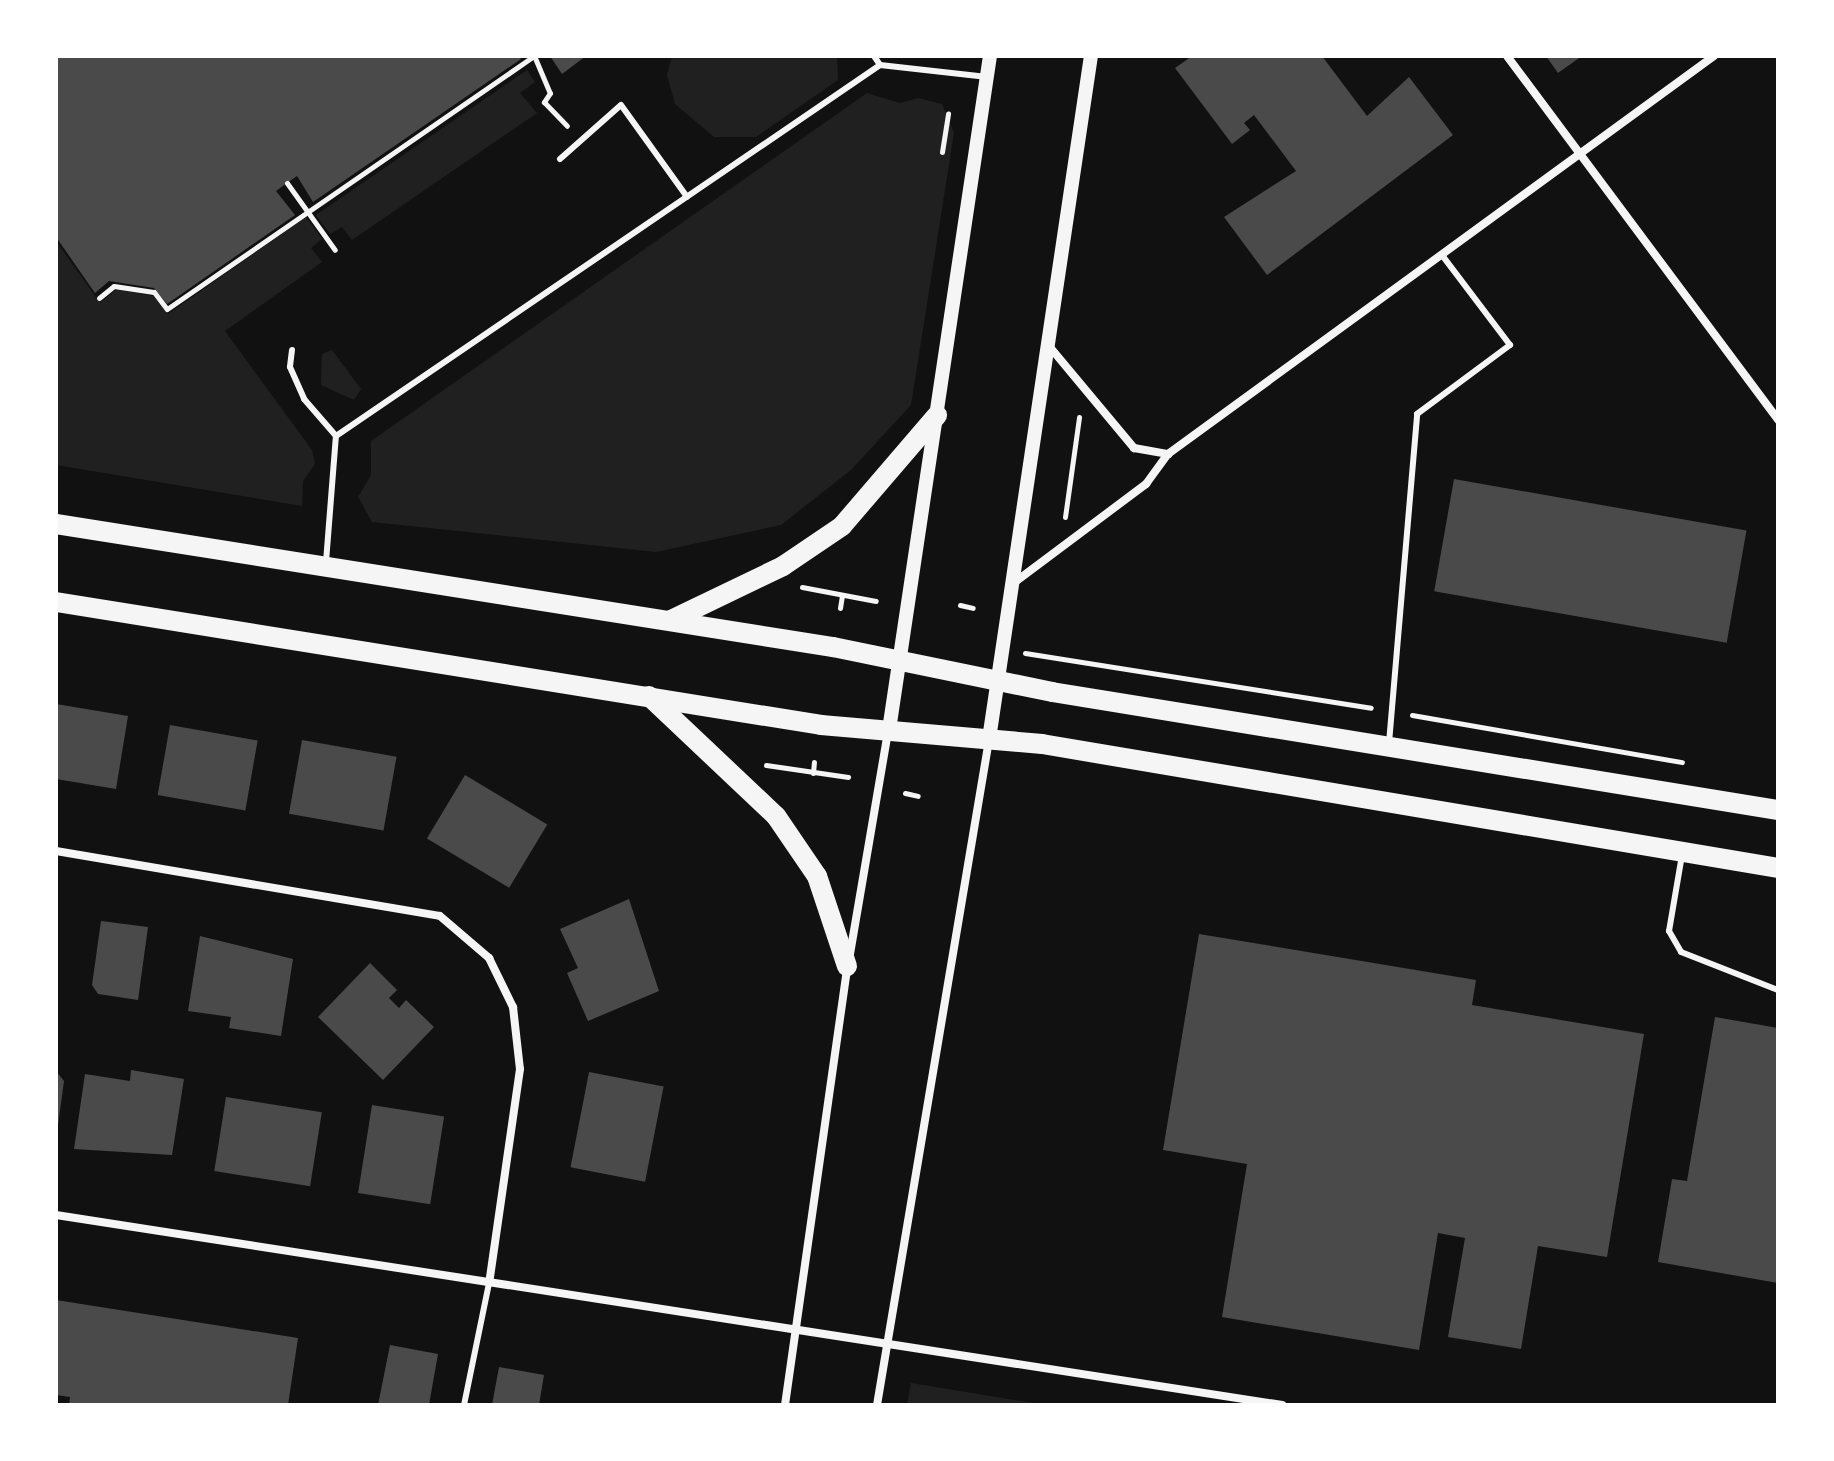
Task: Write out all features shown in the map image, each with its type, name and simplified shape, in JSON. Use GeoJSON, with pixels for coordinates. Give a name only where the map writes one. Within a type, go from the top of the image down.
{"type":"FeatureCollection","features":[{"type":"Feature","properties":{"kind":"main road"},"geometry":{"type":"LineString","coordinates":[[671,620],[783,566],[842,526],[937,415]]}},
{"type":"Feature","properties":{"kind":"main road"},"geometry":{"type":"LineString","coordinates":[[56,524],[671,620],[999,680],[1778,810]]}},
{"type":"Feature","properties":{"kind":"main road"},"geometry":{"type":"LineString","coordinates":[[56,602],[649,696],[889,730],[989,739],[1778,868]]}},
{"type":"Feature","properties":{"kind":"main road"},"geometry":{"type":"LineString","coordinates":[[649,696],[776,816],[817,876],[847,966]]}},
{"type":"Feature","properties":{"kind":"street"},"geometry":{"type":"LineString","coordinates":[[785,1405],[798,1331],[847,966],[889,730],[990,56]]}},
{"type":"Feature","properties":{"kind":"street"},"geometry":{"type":"LineString","coordinates":[[877,1405],[1005,649],[1091,56]]}},
{"type":"Feature","properties":{"kind":"street"},"geometry":{"type":"LineString","coordinates":[[1507,56],[1778,420]]}},
{"type":"Feature","properties":{"kind":"street"},"geometry":{"type":"LineString","coordinates":[[1015,582],[1146,484],[1168,454],[1714,56]]}},
{"type":"Feature","properties":{"kind":"street"},"geometry":{"type":"LineString","coordinates":[[1048,345],[1134,448],[1168,454]]}},
{"type":"Feature","properties":{"kind":"street"},"geometry":{"type":"LineString","coordinates":[[56,851],[440,916],[489,958],[513,1007],[520,1069],[489,1283]]}},
{"type":"Feature","properties":{"kind":"street"},"geometry":{"type":"LineString","coordinates":[[56,1215],[1282,1405]]}},
{"type":"Feature","properties":{"kind":"lane"},"geometry":{"type":"LineString","coordinates":[[874,56],[880,65]]}},
{"type":"Feature","properties":{"kind":"lane"},"geometry":{"type":"LineString","coordinates":[[336,436],[880,65],[987,77]]}},
{"type":"Feature","properties":{"kind":"lane"},"geometry":{"type":"LineString","coordinates":[[560,159],[621,105],[687,197]]}},
{"type":"Feature","properties":{"kind":"lane"},"geometry":{"type":"LineString","coordinates":[[1389,746],[1417,414],[1510,345],[1442,255]]}},
{"type":"Feature","properties":{"kind":"lane"},"geometry":{"type":"LineString","coordinates":[[292,350],[290,367],[304,399],[336,436],[326,566]]}},
{"type":"Feature","properties":{"kind":"lane"},"geometry":{"type":"LineString","coordinates":[[1682,852],[1669,931],[1681,952],[1778,990]]}},
{"type":"Feature","properties":{"kind":"lane"},"geometry":{"type":"LineString","coordinates":[[464,1405],[489,1283]]}},
{"type":"Feature","properties":{"kind":"path"},"geometry":{"type":"LineString","coordinates":[[99,298],[114,286],[154,292],[167,309],[310,214],[534,57],[550,93],[544,102],[581,140]]}},
{"type":"Feature","properties":{"kind":"path"},"geometry":{"type":"LineString","coordinates":[[942,152],[948,113]]}},
{"type":"Feature","properties":{"kind":"path"},"geometry":{"type":"LineString","coordinates":[[287,183],[335,250]]}},
{"type":"Feature","properties":{"kind":"path"},"geometry":{"type":"LineString","coordinates":[[1064,515],[1080,410]]}},
{"type":"Feature","properties":{"kind":"path"},"geometry":{"type":"LineString","coordinates":[[794,586],[876,601]]}},
{"type":"Feature","properties":{"kind":"path"},"geometry":{"type":"LineString","coordinates":[[840,608],[842,595]]}},
{"type":"Feature","properties":{"kind":"path"},"geometry":{"type":"LineString","coordinates":[[960,605],[973,608]]}},
{"type":"Feature","properties":{"kind":"path"},"geometry":{"type":"LineString","coordinates":[[1005,649],[1687,762]]}},
{"type":"Feature","properties":{"kind":"path"},"geometry":{"type":"LineString","coordinates":[[813,773],[814,762]]}},
{"type":"Feature","properties":{"kind":"path"},"geometry":{"type":"LineString","coordinates":[[757,764],[848,777]]}},
{"type":"Feature","properties":{"kind":"path"},"geometry":{"type":"LineString","coordinates":[[905,793],[918,796]]}},
{"type":"Feature","properties":{"kind":"shaded area"},"geometry":{"type":"Polygon","coordinates":[[[672,56],[837,56],[838,80],[756,137],[714,137],[675,104],[667,75],[672,56]]]}},
{"type":"Feature","properties":{"kind":"shaded area"},"geometry":{"type":"Polygon","coordinates":[[[527,70],[535,82],[520,93],[537,113],[352,240],[342,227],[330,234],[316,215],[527,70]]]}},
{"type":"Feature","properties":{"kind":"shaded area"},"geometry":{"type":"Polygon","coordinates":[[[867,93],[900,103],[918,98],[942,104],[954,133],[911,405],[851,470],[781,525],[656,552],[372,522],[358,497],[371,475],[371,441],[867,93]]]}},
{"type":"Feature","properties":{"kind":"shaded area"},"geometry":{"type":"Polygon","coordinates":[[[306,217],[322,239],[311,248],[322,262],[225,331],[312,450],[315,464],[303,481],[302,506],[56,465],[56,241],[100,303],[117,289],[153,296],[168,314],[306,217]]]}},
{"type":"Feature","properties":{"kind":"shaded area"},"geometry":{"type":"Polygon","coordinates":[[[332,350],[361,389],[354,400],[321,385],[322,354],[332,350]]]}},
{"type":"Feature","properties":{"kind":"shaded area"},"geometry":{"type":"Polygon","coordinates":[[[911,1383],[1046,1405],[907,1405],[911,1383]]]}},
{"type":"Feature","properties":{"kind":"building"},"geometry":{"type":"Polygon","coordinates":[[[56,56],[519,56],[521,59],[313,202],[297,176],[276,191],[295,215],[167,304],[154,288],[109,281],[95,293],[56,237],[56,56]]]}},
{"type":"Feature","properties":{"kind":"building"},"geometry":{"type":"Polygon","coordinates":[[[550,56],[586,56],[562,74],[550,56]]]}},
{"type":"Feature","properties":{"kind":"building"},"geometry":{"type":"Polygon","coordinates":[[[1192,56],[1322,56],[1367,116],[1409,77],[1453,135],[1267,275],[1224,217],[1296,171],[1254,115],[1244,123],[1250,130],[1232,144],[1175,68],[1192,56]]]}},
{"type":"Feature","properties":{"kind":"building"},"geometry":{"type":"Polygon","coordinates":[[[1546,56],[1582,56],[1558,73],[1546,56]]]}},
{"type":"Feature","properties":{"kind":"building"},"geometry":{"type":"Polygon","coordinates":[[[1454,479],[1746,531],[1727,643],[1434,591],[1454,479]]]}},
{"type":"Feature","properties":{"kind":"building"},"geometry":{"type":"Polygon","coordinates":[[[56,704],[128,716],[116,789],[56,779],[56,704]]]}},
{"type":"Feature","properties":{"kind":"building"},"geometry":{"type":"Polygon","coordinates":[[[170,725],[258,740],[245,810],[158,795],[170,725]]]}},
{"type":"Feature","properties":{"kind":"building"},"geometry":{"type":"Polygon","coordinates":[[[302,740],[397,757],[384,831],[289,814],[302,740]]]}},
{"type":"Feature","properties":{"kind":"building"},"geometry":{"type":"Polygon","coordinates":[[[465,775],[547,824],[509,888],[427,838],[465,775]]]}},
{"type":"Feature","properties":{"kind":"building"},"geometry":{"type":"Polygon","coordinates":[[[629,899],[659,991],[588,1021],[567,973],[578,968],[560,929],[629,899]]]}},
{"type":"Feature","properties":{"kind":"building"},"geometry":{"type":"Polygon","coordinates":[[[101,921],[148,927],[138,1000],[98,994],[92,985],[101,921]]]}},
{"type":"Feature","properties":{"kind":"building"},"geometry":{"type":"Polygon","coordinates":[[[1199,934],[1476,980],[1472,1005],[1644,1034],[1607,1257],[1538,1246],[1521,1349],[1448,1337],[1465,1238],[1438,1233],[1419,1350],[1222,1317],[1247,1164],[1163,1150],[1199,934]]]}},
{"type":"Feature","properties":{"kind":"building"},"geometry":{"type":"Polygon","coordinates":[[[200,936],[293,959],[281,1036],[229,1028],[231,1017],[188,1011],[200,936]]]}},
{"type":"Feature","properties":{"kind":"building"},"geometry":{"type":"Polygon","coordinates":[[[370,963],[397,990],[389,998],[399,1008],[406,1000],[434,1027],[383,1080],[318,1017],[370,963]]]}},
{"type":"Feature","properties":{"kind":"building"},"geometry":{"type":"Polygon","coordinates":[[[1715,1017],[1778,1028],[1778,1283],[1658,1262],[1672,1179],[1687,1181],[1715,1017]]]}},
{"type":"Feature","properties":{"kind":"building"},"geometry":{"type":"Polygon","coordinates":[[[131,1070],[184,1079],[172,1155],[74,1149],[85,1074],[130,1081],[131,1070]]]}},
{"type":"Feature","properties":{"kind":"building"},"geometry":{"type":"Polygon","coordinates":[[[56,1071],[64,1081],[58,1125],[56,1124],[56,1071]]]}},
{"type":"Feature","properties":{"kind":"building"},"geometry":{"type":"Polygon","coordinates":[[[589,1072],[664,1087],[645,1182],[570,1167],[589,1072]]]}},
{"type":"Feature","properties":{"kind":"building"},"geometry":{"type":"Polygon","coordinates":[[[226,1097],[322,1112],[310,1186],[214,1171],[226,1097]]]}},
{"type":"Feature","properties":{"kind":"building"},"geometry":{"type":"Polygon","coordinates":[[[372,1105],[444,1116],[430,1204],[358,1193],[372,1105]]]}},
{"type":"Feature","properties":{"kind":"building"},"geometry":{"type":"Polygon","coordinates":[[[56,1300],[298,1338],[288,1405],[69,1405],[70,1397],[56,1395],[56,1300]]]}},
{"type":"Feature","properties":{"kind":"building"},"geometry":{"type":"Polygon","coordinates":[[[390,1345],[438,1354],[429,1405],[378,1405],[390,1345]]]}},
{"type":"Feature","properties":{"kind":"building"},"geometry":{"type":"Polygon","coordinates":[[[499,1367],[544,1375],[539,1405],[492,1405],[499,1367]]]}}]}
